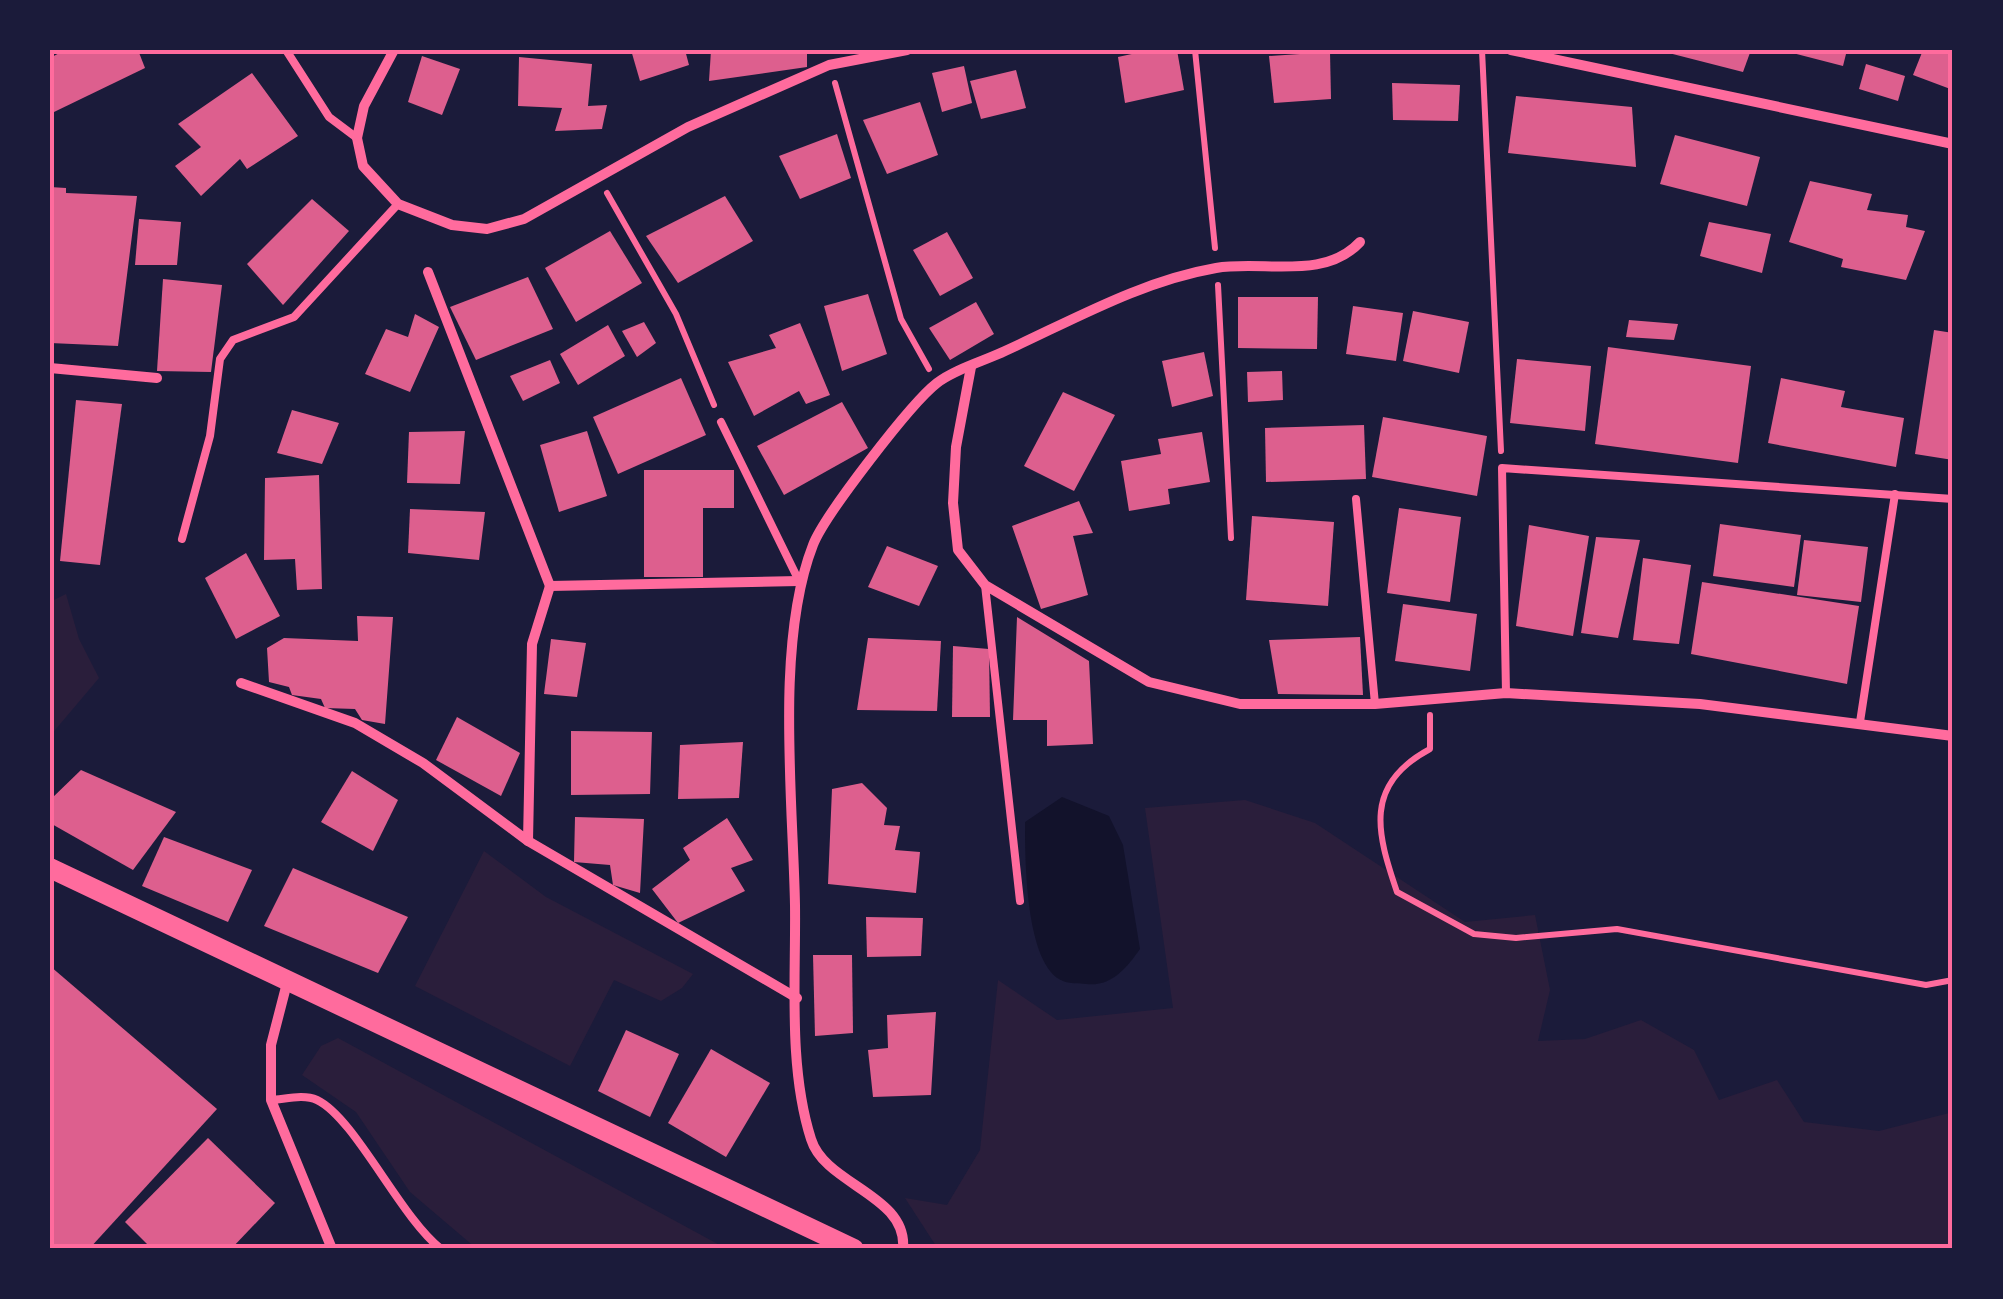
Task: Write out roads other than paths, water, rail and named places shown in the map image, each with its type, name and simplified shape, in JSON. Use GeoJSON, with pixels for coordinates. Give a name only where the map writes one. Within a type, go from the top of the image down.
{"type":"FeatureCollection","features":[{"type":"Feature","properties":{"kind":"main road"},"geometry":{"type":"LineString","coordinates":[[50,868],[854,1249]]}},
{"type":"Feature","properties":{"kind":"street"},"geometry":{"type":"LineString","coordinates":[[394,50],[364,106],[357,138],[363,166],[398,204],[452,225],[488,229],[524,219],[688,126],[829,65],[908,50]]}},
{"type":"Feature","properties":{"kind":"street"},"geometry":{"type":"LineString","coordinates":[[1511,50],[1953,144]]}},
{"type":"Feature","properties":{"kind":"street"},"geometry":{"type":"LineString","coordinates":[[903,1249],[898,1221],[865,1191],[821,1162],[810,1138],[799,1068],[792,712],[799,581],[818,531],[937,383],[1140,289],[1217,268],[1322,264],[1348,255],[1360,242]]}},
{"type":"Feature","properties":{"kind":"street"},"geometry":{"type":"LineString","coordinates":[[428,272],[550,586],[532,644],[528,841]]}},
{"type":"Feature","properties":{"kind":"street"},"geometry":{"type":"LineString","coordinates":[[971,367],[956,447],[952,503],[958,550],[985,585],[1150,682],[1240,704],[1374,704],[1506,693],[1700,704],[1953,736]]}},
{"type":"Feature","properties":{"kind":"street"},"geometry":{"type":"LineString","coordinates":[[50,368],[157,378]]}},
{"type":"Feature","properties":{"kind":"street"},"geometry":{"type":"LineString","coordinates":[[550,586],[799,581]]}},
{"type":"Feature","properties":{"kind":"street"},"geometry":{"type":"LineString","coordinates":[[240,683],[355,723],[422,763],[528,841],[797,998]]}},
{"type":"Feature","properties":{"kind":"street"},"geometry":{"type":"LineString","coordinates":[[287,983],[270,1044],[271,1100],[332,1249]]}},
{"type":"Feature","properties":{"kind":"lane"},"geometry":{"type":"LineString","coordinates":[[286,50],[329,117],[357,138]]}},
{"type":"Feature","properties":{"kind":"lane"},"geometry":{"type":"LineString","coordinates":[[182,540],[210,436],[220,359],[233,340],[294,317],[398,204]]}},
{"type":"Feature","properties":{"kind":"lane"},"geometry":{"type":"LineString","coordinates":[[721,422],[799,581]]}},
{"type":"Feature","properties":{"kind":"lane"},"geometry":{"type":"LineString","coordinates":[[1506,693],[1502,468],[1953,499]]}},
{"type":"Feature","properties":{"kind":"lane"},"geometry":{"type":"LineString","coordinates":[[1860,722],[1895,494]]}},
{"type":"Feature","properties":{"kind":"lane"},"geometry":{"type":"LineString","coordinates":[[1356,499],[1374,704]]}},
{"type":"Feature","properties":{"kind":"lane"},"geometry":{"type":"LineString","coordinates":[[985,585],[1020,901]]}},
{"type":"Feature","properties":{"kind":"lane"},"geometry":{"type":"LineString","coordinates":[[271,1100],[306,1097],[333,1112],[406,1212],[442,1249]]}}]}
